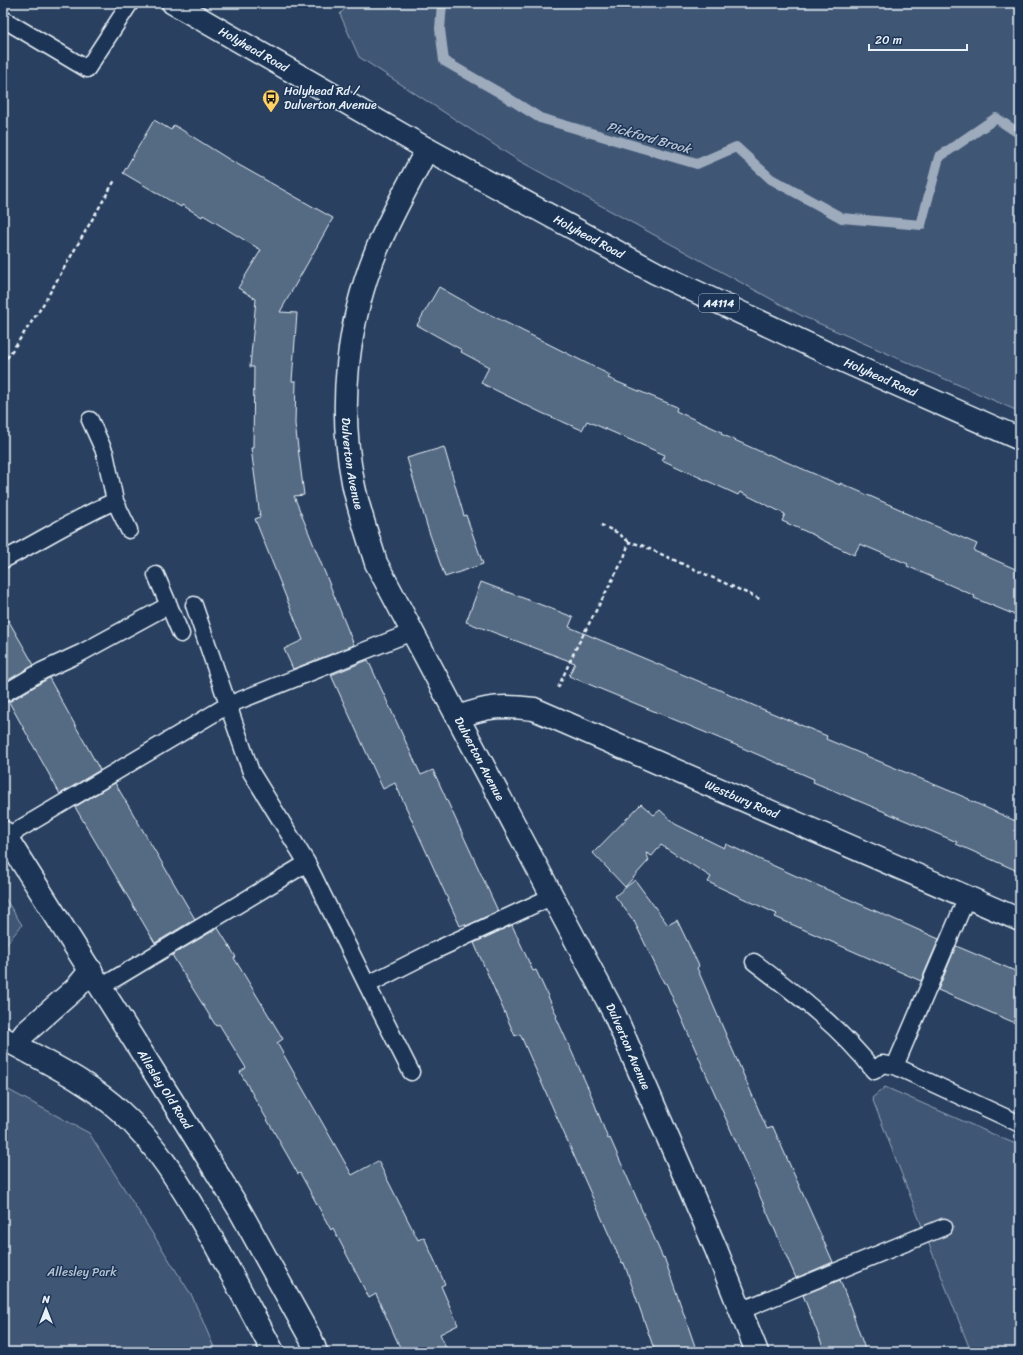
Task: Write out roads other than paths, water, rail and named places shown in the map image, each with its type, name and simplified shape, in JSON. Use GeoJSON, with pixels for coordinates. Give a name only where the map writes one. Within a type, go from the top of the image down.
{"type":"FeatureCollection","features":[{"type":"Feature","properties":{"kind":"main road","name":"Holyhead Road"},"geometry":{"type":"LineString","coordinates":[[173,3],[427,149],[656,273],[846,362],[1020,439]]}},
{"type":"Feature","properties":{"kind":"main road","name":"Dulverton Avenue"},"geometry":{"type":"LineString","coordinates":[[427,149],[376,250],[364,283],[352,332],[347,375],[346,410],[354,488],[376,563],[614,1013],[713,1242],[757,1352]]}},
{"type":"Feature","properties":{"kind":"main road","name":"Westbury Road"},"geometry":{"type":"LineString","coordinates":[[458,717],[479,710],[497,707],[514,707],[534,710],[1020,920]]}},
{"type":"Feature","properties":{"kind":"main road","name":"Allesley Old Road"},"geometry":{"type":"LineString","coordinates":[[5,834],[239,1209],[312,1341],[316,1352]]}},
{"type":"Feature","properties":{"kind":"main road"},"geometry":{"type":"LineString","coordinates":[[10,1041],[25,1033],[76,988],[96,979]]}},
{"type":"Feature","properties":{"kind":"main road"},"geometry":{"type":"LineString","coordinates":[[10,1041],[85,1084],[121,1111],[144,1134],[184,1190],[248,1303],[273,1352]]}},
{"type":"Feature","properties":{"kind":"lane"},"geometry":{"type":"LineString","coordinates":[[3,19],[87,69],[130,3]]}},
{"type":"Feature","properties":{"kind":"lane"},"geometry":{"type":"LineString","coordinates":[[90,420],[105,453],[115,501],[129,530]]}},
{"type":"Feature","properties":{"kind":"lane"},"geometry":{"type":"LineString","coordinates":[[3,560],[97,509],[115,501]]}},
{"type":"Feature","properties":{"kind":"lane"},"geometry":{"type":"LineString","coordinates":[[156,575],[181,634]]}},
{"type":"Feature","properties":{"kind":"lane"},"geometry":{"type":"LineString","coordinates":[[3,694],[42,671],[81,653],[169,605]]}},
{"type":"Feature","properties":{"kind":"lane"},"geometry":{"type":"LineString","coordinates":[[194,605],[251,772],[307,863],[411,1072]]}},
{"type":"Feature","properties":{"kind":"lane"},"geometry":{"type":"LineString","coordinates":[[5,834],[228,705],[412,632]]}},
{"type":"Feature","properties":{"kind":"lane"},"geometry":{"type":"LineString","coordinates":[[96,979],[307,863]]}},
{"type":"Feature","properties":{"kind":"lane"},"geometry":{"type":"LineString","coordinates":[[367,986],[443,947],[553,896]]}},
{"type":"Feature","properties":{"kind":"lane"},"geometry":{"type":"LineString","coordinates":[[895,1066],[967,898]]}},
{"type":"Feature","properties":{"kind":"lane"},"geometry":{"type":"LineString","coordinates":[[754,962],[792,991],[840,1033],[861,1054],[874,1071],[882,1064],[895,1066],[1020,1124]]}},
{"type":"Feature","properties":{"kind":"lane"},"geometry":{"type":"LineString","coordinates":[[740,1311],[944,1227]]}},
{"type":"Feature","properties":{"kind":"waterway","name":"Pickford Brook"},"geometry":{"type":"LineString","coordinates":[[442,3],[440,29],[444,61],[540,118],[697,164],[736,147],[771,179],[842,218],[921,225],[939,157],[996,118],[1020,134]]}},
{"type":"Feature","properties":{"kind":"place","name":"Holyhead Rd / Dulverton Avenue"},"geometry":{"type":"Point","coordinates":[271,113]}},
{"type":"Feature","properties":{"kind":"park label","name":"Allesley Park"},"geometry":{"type":"Point","coordinates":[82,1272]}}]}
